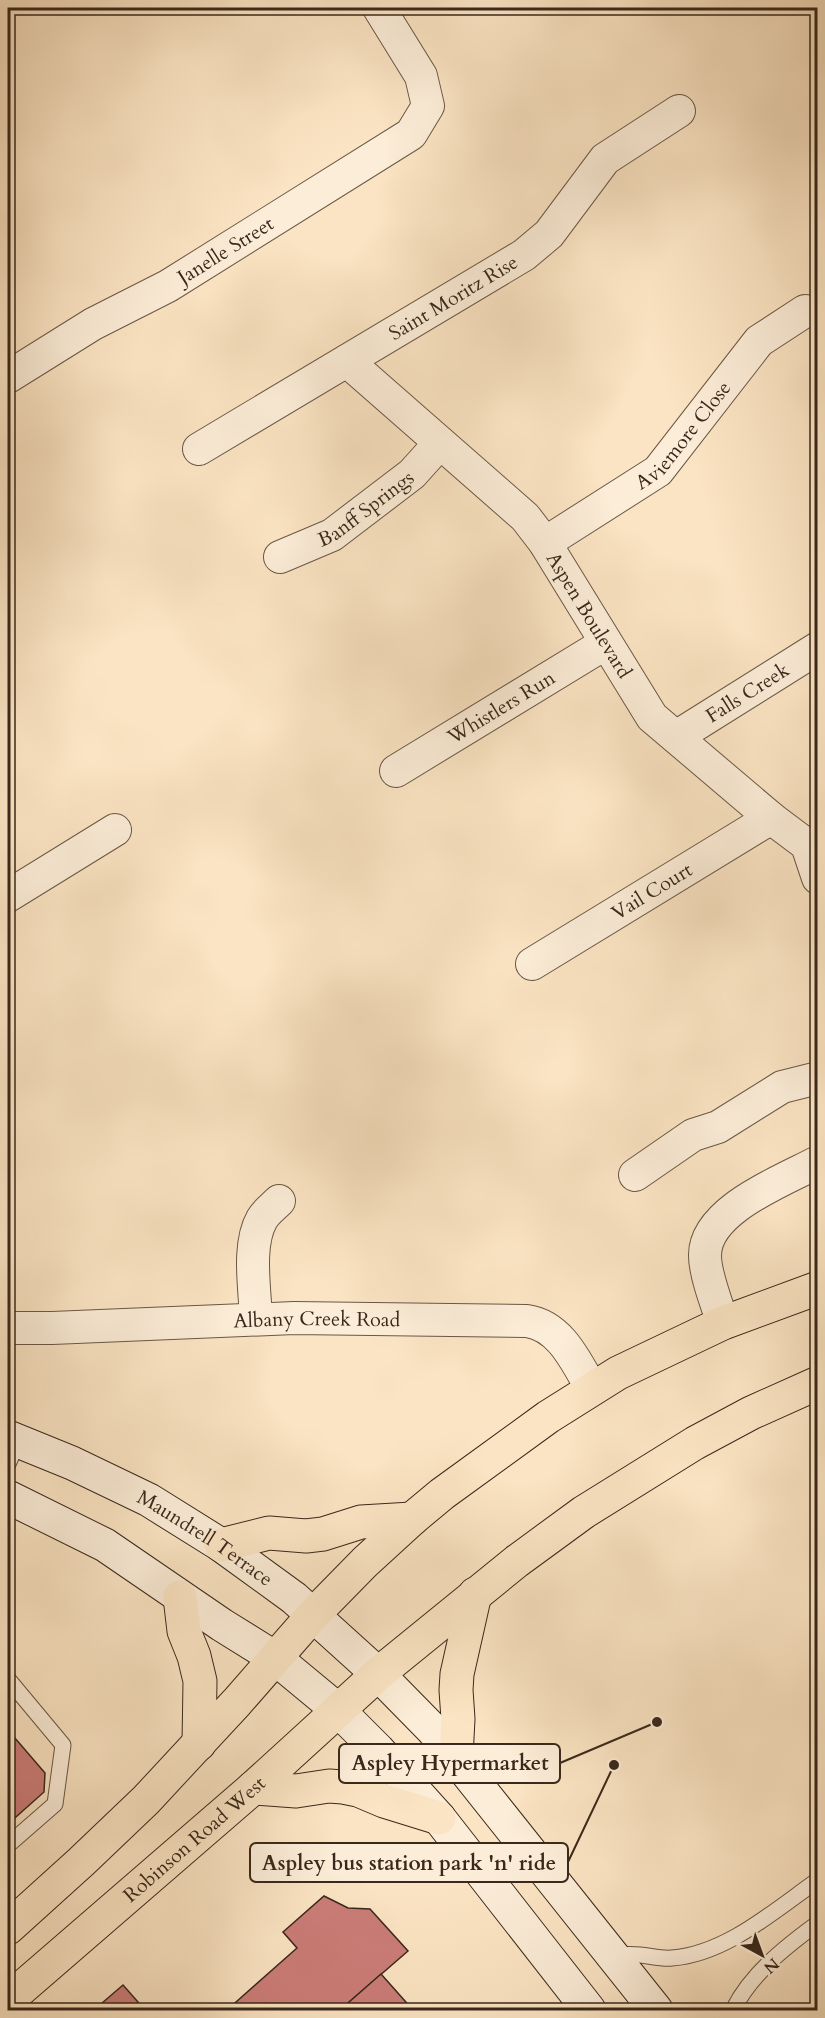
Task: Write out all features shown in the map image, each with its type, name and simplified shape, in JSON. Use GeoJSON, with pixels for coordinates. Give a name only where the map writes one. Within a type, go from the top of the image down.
{"type":"FeatureCollection","features":[{"type":"Feature","properties":{"kind":"main road"},"geometry":{"type":"LineString","coordinates":[[8,1928],[146,1800],[199,1744],[313,1615],[365,1562],[412,1519],[477,1467],[548,1417],[650,1356],[723,1323],[818,1288]]}},
{"type":"Feature","properties":{"kind":"main road"},"geometry":{"type":"LineString","coordinates":[[378,1674],[475,1594],[552,1535],[660,1464],[731,1423],[818,1383]]}},
{"type":"Feature","properties":{"kind":"main road","name":"Maundrell Terrace"},"geometry":{"type":"LineString","coordinates":[[11,1447],[149,1500],[273,1581],[313,1615],[418,1713],[456,1756],[656,2010]]}},
{"type":"Feature","properties":{"kind":"main road"},"geometry":{"type":"LineString","coordinates":[[8,1497],[105,1545],[275,1658],[339,1710],[439,1818],[589,2010]]}},
{"type":"Feature","properties":{"kind":"main road"},"geometry":{"type":"LineString","coordinates":[[221,1545],[268,1533],[306,1536],[323,1534],[361,1522],[412,1519]]}},
{"type":"Feature","properties":{"kind":"main road"},"geometry":{"type":"LineString","coordinates":[[456,1756],[457,1674],[475,1594]]}},
{"type":"Feature","properties":{"kind":"main road"},"geometry":{"type":"LineString","coordinates":[[180,1597],[184,1631],[194,1656],[200,1681],[199,1744]]}},
{"type":"Feature","properties":{"kind":"main road","name":"Robinson Road West"},"geometry":{"type":"LineString","coordinates":[[8,2000],[253,1788],[378,1674]]}},
{"type":"Feature","properties":{"kind":"main road"},"geometry":{"type":"LineString","coordinates":[[253,1788],[296,1791],[329,1786],[343,1787],[439,1818]]}},
{"type":"Feature","properties":{"kind":"street","name":"Janelle Street"},"geometry":{"type":"LineString","coordinates":[[8,377],[93,324],[168,286],[411,134],[428,106],[421,76],[379,8]]}},
{"type":"Feature","properties":{"kind":"street","name":"Saint Moritz Rise"},"geometry":{"type":"LineString","coordinates":[[199,449],[524,255],[549,234],[605,159],[679,111]]}},
{"type":"Feature","properties":{"kind":"street","name":"Aviemore Close"},"geometry":{"type":"LineString","coordinates":[[545,543],[658,471],[759,340],[806,311]]}},
{"type":"Feature","properties":{"kind":"street","name":"Aspen Boulevard"},"geometry":{"type":"LineString","coordinates":[[346,361],[525,517],[545,543],[652,717],[771,818],[807,845],[818,878]]}},
{"type":"Feature","properties":{"kind":"street","name":"Banff Springs"},"geometry":{"type":"LineString","coordinates":[[280,557],[332,535],[412,474],[439,444]]}},
{"type":"Feature","properties":{"kind":"street","name":"Whistlers Run"},"geometry":{"type":"LineString","coordinates":[[396,771],[606,643]]}},
{"type":"Feature","properties":{"kind":"street","name":"Falls Creek"},"geometry":{"type":"LineString","coordinates":[[676,737],[818,648]]}},
{"type":"Feature","properties":{"kind":"street","name":"Vail Court"},"geometry":{"type":"LineString","coordinates":[[532,964],[771,818]]}},
{"type":"Feature","properties":{"kind":"street"},"geometry":{"type":"LineString","coordinates":[[8,896],[115,830]]}},
{"type":"Feature","properties":{"kind":"street"},"geometry":{"type":"LineString","coordinates":[[635,1175],[693,1136],[718,1127],[782,1087],[818,1078]]}},
{"type":"Feature","properties":{"kind":"street"},"geometry":{"type":"LineString","coordinates":[[723,1323],[704,1255],[710,1235],[730,1211],[762,1191],[818,1162]]}},
{"type":"Feature","properties":{"kind":"street"},"geometry":{"type":"LineString","coordinates":[[256,1319],[254,1249],[256,1235],[263,1218],[279,1202]]}},
{"type":"Feature","properties":{"kind":"street","name":"Albany Creek Road"},"geometry":{"type":"LineString","coordinates":[[8,1328],[256,1319],[534,1322],[560,1338],[592,1389]]}},
{"type":"Feature","properties":{"kind":"lane"},"geometry":{"type":"LineString","coordinates":[[8,1679],[63,1745],[55,1804],[8,1845]]}},
{"type":"Feature","properties":{"kind":"lane"},"geometry":{"type":"LineString","coordinates":[[612,1955],[670,1958],[711,1949],[736,1936],[818,1880]]}},
{"type":"Feature","properties":{"kind":"lane"},"geometry":{"type":"LineString","coordinates":[[733,2010],[740,1996],[757,1974],[818,1923]]}},
{"type":"Feature","properties":{"kind":"building"},"geometry":{"type":"Polygon","coordinates":[[[8,1730],[45,1773],[44,1792],[8,1824],[8,1730]]]}},
{"type":"Feature","properties":{"kind":"building"},"geometry":{"type":"Polygon","coordinates":[[[324,1896],[348,1908],[370,1909],[408,1951],[340,2010],[227,2010],[297,1948],[283,1932],[324,1896]]]}},
{"type":"Feature","properties":{"kind":"building"},"geometry":{"type":"Polygon","coordinates":[[[381,1974],[413,2010],[340,2010],[381,1974]]]}},
{"type":"Feature","properties":{"kind":"building"},"geometry":{"type":"Polygon","coordinates":[[[123,1985],[145,2010],[94,2010],[123,1985]]]}},
{"type":"Feature","properties":{"kind":"place","name":"Aspley Hypermarket"},"geometry":{"type":"Point","coordinates":[657,1722]}},
{"type":"Feature","properties":{"kind":"place","name":"Aspley bus station park 'n' ride"},"geometry":{"type":"Point","coordinates":[614,1765]}}]}
